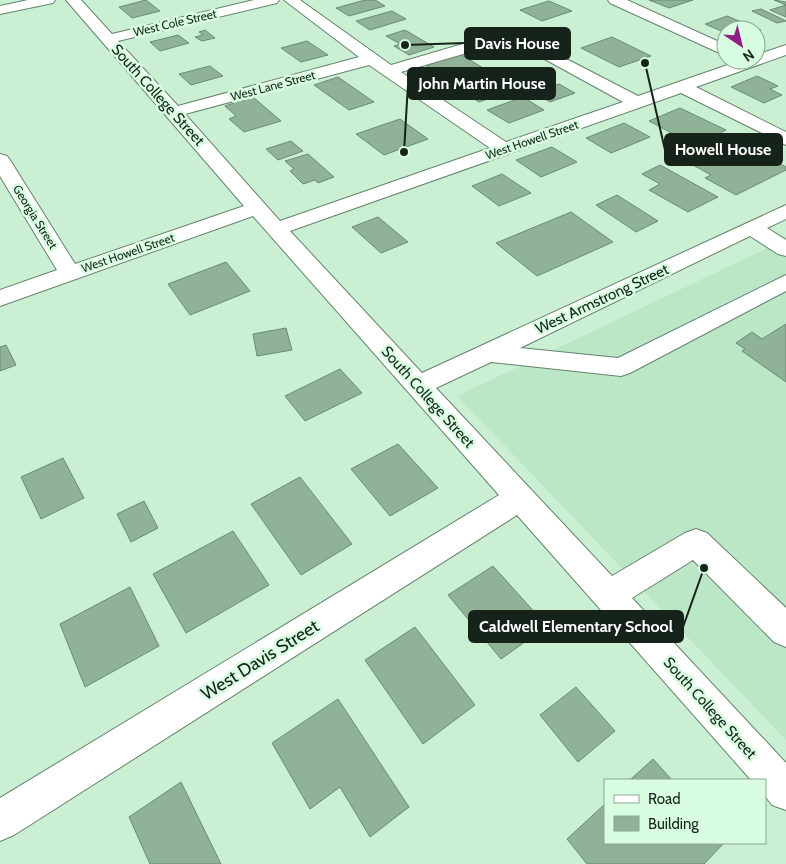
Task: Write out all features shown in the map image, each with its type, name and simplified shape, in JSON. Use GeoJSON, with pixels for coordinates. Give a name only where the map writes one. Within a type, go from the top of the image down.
{"type":"FeatureCollection","features":[{"type":"Feature","properties":{"kind":"street"},"geometry":{"type":"LineString","coordinates":[[0,10],[48,0]]}},
{"type":"Feature","properties":{"kind":"street","name":"South College Street"},"geometry":{"type":"LineString","coordinates":[[73,0],[257,208],[786,791]]}},
{"type":"Feature","properties":{"kind":"street","name":"West Cole Street"},"geometry":{"type":"LineString","coordinates":[[108,38],[272,0]]}},
{"type":"Feature","properties":{"kind":"street"},"geometry":{"type":"LineString","coordinates":[[291,0],[388,71],[504,150]]}},
{"type":"Feature","properties":{"kind":"street"},"geometry":{"type":"LineString","coordinates":[[616,0],[716,46]]}},
{"type":"Feature","properties":{"kind":"street"},"geometry":{"type":"LineString","coordinates":[[388,71],[498,39],[522,41],[638,103]]}},
{"type":"Feature","properties":{"kind":"street","name":"West Howell Street"},"geometry":{"type":"LineString","coordinates":[[766,56],[786,50]]}},
{"type":"Feature","properties":{"kind":"street","name":"West Lane Street"},"geometry":{"type":"LineString","coordinates":[[174,112],[371,59]]}},
{"type":"Feature","properties":{"kind":"street","name":"West Howell Street"},"geometry":{"type":"LineString","coordinates":[[277,230],[728,70]]}},
{"type":"Feature","properties":{"kind":"street"},"geometry":{"type":"LineString","coordinates":[[683,87],[786,139]]}},
{"type":"Feature","properties":{"kind":"street","name":"Georgia Street"},"geometry":{"type":"LineString","coordinates":[[0,160],[70,273]]}},
{"type":"Feature","properties":{"kind":"street","name":"West Howell Street"},"geometry":{"type":"LineString","coordinates":[[0,298],[257,208]]}},
{"type":"Feature","properties":{"kind":"street","name":"West Armstrong Street"},"geometry":{"type":"LineString","coordinates":[[418,386],[786,211]]}},
{"type":"Feature","properties":{"kind":"street"},"geometry":{"type":"LineString","coordinates":[[751,228],[786,249]]}},
{"type":"Feature","properties":{"kind":"street"},"geometry":{"type":"LineString","coordinates":[[488,353],[620,367],[786,282]]}},
{"type":"Feature","properties":{"kind":"street","name":"West Davis Street"},"geometry":{"type":"LineString","coordinates":[[0,821],[519,498]]}},
{"type":"Feature","properties":{"kind":"street"},"geometry":{"type":"LineString","coordinates":[[608,596],[696,542],[786,631]]}},
{"type":"Feature","properties":{"kind":"shaded area"},"geometry":{"type":"Polygon","coordinates":[[[786,239],[786,740],[457,396],[786,239]]]}},
{"type":"Feature","properties":{"kind":"building"},"geometry":{"type":"Polygon","coordinates":[[[146,0],[160,11],[132,18],[119,7],[146,0]]]}},
{"type":"Feature","properties":{"kind":"building"},"geometry":{"type":"Polygon","coordinates":[[[365,0],[375,0],[385,6],[349,16],[336,8],[365,0]]]}},
{"type":"Feature","properties":{"kind":"building"},"geometry":{"type":"Polygon","coordinates":[[[649,0],[693,0],[669,8],[649,0]]]}},
{"type":"Feature","properties":{"kind":"building"},"geometry":{"type":"Polygon","coordinates":[[[774,0],[786,2],[786,5],[774,0]]]}},
{"type":"Feature","properties":{"kind":"building"},"geometry":{"type":"Polygon","coordinates":[[[549,1],[572,11],[542,21],[520,10],[549,1]]]}},
{"type":"Feature","properties":{"kind":"building"},"geometry":{"type":"Polygon","coordinates":[[[786,5],[786,17],[770,10],[786,5]]]}},
{"type":"Feature","properties":{"kind":"building"},"geometry":{"type":"Polygon","coordinates":[[[761,9],[786,21],[777,23],[752,11],[761,9]]]}},
{"type":"Feature","properties":{"kind":"building"},"geometry":{"type":"Polygon","coordinates":[[[392,11],[406,19],[370,30],[356,21],[392,11]]]}},
{"type":"Feature","properties":{"kind":"building"},"geometry":{"type":"Polygon","coordinates":[[[727,16],[737,20],[716,20],[727,16]]]}},
{"type":"Feature","properties":{"kind":"building"},"geometry":{"type":"Polygon","coordinates":[[[716,20],[716,29],[705,24],[716,20]]]}},
{"type":"Feature","properties":{"kind":"building"},"geometry":{"type":"Polygon","coordinates":[[[205,30],[215,38],[202,41],[195,37],[203,35],[199,32],[205,30]]]}},
{"type":"Feature","properties":{"kind":"building"},"geometry":{"type":"Polygon","coordinates":[[[405,30],[434,47],[409,55],[394,46],[400,44],[386,36],[405,30]]]}},
{"type":"Feature","properties":{"kind":"building"},"geometry":{"type":"Polygon","coordinates":[[[178,35],[189,43],[160,51],[150,42],[178,35]]]}},
{"type":"Feature","properties":{"kind":"building"},"geometry":{"type":"Polygon","coordinates":[[[612,37],[651,56],[619,67],[581,48],[612,37]]]}},
{"type":"Feature","properties":{"kind":"building"},"geometry":{"type":"Polygon","coordinates":[[[307,41],[328,55],[301,62],[281,48],[307,41]]]}},
{"type":"Feature","properties":{"kind":"building"},"geometry":{"type":"Polygon","coordinates":[[[460,54],[488,71],[453,82],[425,65],[460,54]]]}},
{"type":"Feature","properties":{"kind":"building"},"geometry":{"type":"Polygon","coordinates":[[[210,66],[223,76],[191,85],[179,74],[210,66]]]}},
{"type":"Feature","properties":{"kind":"building"},"geometry":{"type":"Polygon","coordinates":[[[504,75],[523,87],[479,102],[460,90],[504,75]]]}},
{"type":"Feature","properties":{"kind":"building"},"geometry":{"type":"Polygon","coordinates":[[[757,76],[778,86],[770,89],[782,95],[764,103],[731,87],[757,76]]]}},
{"type":"Feature","properties":{"kind":"building"},"geometry":{"type":"Polygon","coordinates":[[[338,77],[374,102],[349,110],[314,85],[338,77]]]}},
{"type":"Feature","properties":{"kind":"building"},"geometry":{"type":"Polygon","coordinates":[[[559,84],[575,93],[550,102],[534,93],[559,84]]]}},
{"type":"Feature","properties":{"kind":"building"},"geometry":{"type":"Polygon","coordinates":[[[253,97],[281,121],[244,132],[229,119],[236,116],[225,106],[253,97]]]}},
{"type":"Feature","properties":{"kind":"building"},"geometry":{"type":"Polygon","coordinates":[[[523,97],[544,110],[509,123],[487,110],[523,97]]]}},
{"type":"Feature","properties":{"kind":"building"},"geometry":{"type":"Polygon","coordinates":[[[680,108],[726,130],[694,145],[649,121],[680,108]]]}},
{"type":"Feature","properties":{"kind":"building"},"geometry":{"type":"Polygon","coordinates":[[[400,119],[428,139],[384,155],[356,134],[400,119]]]}},
{"type":"Feature","properties":{"kind":"building"},"geometry":{"type":"Polygon","coordinates":[[[624,123],[650,137],[611,153],[586,138],[624,123]]]}},
{"type":"Feature","properties":{"kind":"building"},"geometry":{"type":"Polygon","coordinates":[[[291,141],[303,151],[278,160],[266,149],[291,141]]]}},
{"type":"Feature","properties":{"kind":"building"},"geometry":{"type":"Polygon","coordinates":[[[724,142],[751,156],[759,152],[786,167],[786,170],[736,195],[705,178],[711,175],[684,160],[724,142]]]}},
{"type":"Feature","properties":{"kind":"building"},"geometry":{"type":"Polygon","coordinates":[[[552,147],[577,162],[541,177],[516,160],[552,147]]]}},
{"type":"Feature","properties":{"kind":"building"},"geometry":{"type":"Polygon","coordinates":[[[308,154],[334,177],[318,183],[315,180],[303,184],[290,171],[294,169],[285,161],[308,154]]]}},
{"type":"Feature","properties":{"kind":"building"},"geometry":{"type":"Polygon","coordinates":[[[660,165],[718,197],[688,212],[649,190],[660,184],[642,174],[660,165]]]}},
{"type":"Feature","properties":{"kind":"building"},"geometry":{"type":"Polygon","coordinates":[[[502,174],[531,193],[499,206],[472,186],[502,174]]]}},
{"type":"Feature","properties":{"kind":"building"},"geometry":{"type":"Polygon","coordinates":[[[617,195],[658,221],[636,232],[596,205],[617,195]]]}},
{"type":"Feature","properties":{"kind":"building"},"geometry":{"type":"Polygon","coordinates":[[[571,212],[613,242],[537,276],[496,243],[571,212]]]}},
{"type":"Feature","properties":{"kind":"building"},"geometry":{"type":"Polygon","coordinates":[[[378,217],[408,242],[381,253],[352,227],[378,217]]]}},
{"type":"Feature","properties":{"kind":"building"},"geometry":{"type":"Polygon","coordinates":[[[226,262],[250,291],[190,315],[168,284],[226,262]]]}},
{"type":"Feature","properties":{"kind":"building"},"geometry":{"type":"Polygon","coordinates":[[[786,324],[786,382],[742,351],[745,349],[736,343],[752,332],[762,339],[786,324]]]}},
{"type":"Feature","properties":{"kind":"building"},"geometry":{"type":"Polygon","coordinates":[[[286,328],[292,350],[257,356],[253,334],[286,328]]]}},
{"type":"Feature","properties":{"kind":"building"},"geometry":{"type":"Polygon","coordinates":[[[6,345],[16,365],[0,371],[0,347],[6,345]]]}},
{"type":"Feature","properties":{"kind":"building"},"geometry":{"type":"Polygon","coordinates":[[[340,369],[362,393],[305,421],[285,396],[340,369]]]}},
{"type":"Feature","properties":{"kind":"building"},"geometry":{"type":"Polygon","coordinates":[[[398,444],[438,488],[390,516],[351,469],[398,444]]]}},
{"type":"Feature","properties":{"kind":"building"},"geometry":{"type":"Polygon","coordinates":[[[63,458],[84,498],[41,519],[21,477],[63,458]]]}},
{"type":"Feature","properties":{"kind":"building"},"geometry":{"type":"Polygon","coordinates":[[[300,477],[352,544],[301,575],[251,504],[300,477]]]}},
{"type":"Feature","properties":{"kind":"building"},"geometry":{"type":"Polygon","coordinates":[[[144,501],[158,528],[131,542],[117,514],[144,501]]]}},
{"type":"Feature","properties":{"kind":"building"},"geometry":{"type":"Polygon","coordinates":[[[233,531],[269,585],[186,633],[153,574],[233,531]]]}},
{"type":"Feature","properties":{"kind":"building"},"geometry":{"type":"Polygon","coordinates":[[[493,566],[547,626],[501,659],[448,595],[493,566]]]}},
{"type":"Feature","properties":{"kind":"building"},"geometry":{"type":"Polygon","coordinates":[[[130,587],[159,646],[85,687],[60,624],[130,587]]]}},
{"type":"Feature","properties":{"kind":"building"},"geometry":{"type":"Polygon","coordinates":[[[415,627],[475,705],[423,744],[365,660],[415,627]]]}},
{"type":"Feature","properties":{"kind":"building"},"geometry":{"type":"Polygon","coordinates":[[[576,687],[615,731],[578,762],[540,715],[576,687]]]}},
{"type":"Feature","properties":{"kind":"building"},"geometry":{"type":"Polygon","coordinates":[[[338,699],[409,807],[370,837],[340,787],[310,809],[272,743],[338,699]]]}},
{"type":"Feature","properties":{"kind":"building"},"geometry":{"type":"Polygon","coordinates":[[[653,759],[671,779],[631,779],[653,759]]]}},
{"type":"Feature","properties":{"kind":"building"},"geometry":{"type":"Polygon","coordinates":[[[181,782],[221,864],[150,864],[129,817],[181,782]]]}},
{"type":"Feature","properties":{"kind":"building"},"geometry":{"type":"Polygon","coordinates":[[[604,805],[604,844],[723,844],[704,864],[587,864],[567,839],[604,805]]]}},
{"type":"Feature","properties":{"kind":"place","name":"Davis House"},"geometry":{"type":"Point","coordinates":[405,45]}},
{"type":"Feature","properties":{"kind":"place","name":"Howell House"},"geometry":{"type":"Point","coordinates":[645,63]}},
{"type":"Feature","properties":{"kind":"place","name":"John Martin House"},"geometry":{"type":"Point","coordinates":[404,152]}},
{"type":"Feature","properties":{"kind":"place","name":"Caldwell Elementary School"},"geometry":{"type":"Point","coordinates":[704,568]}}]}
